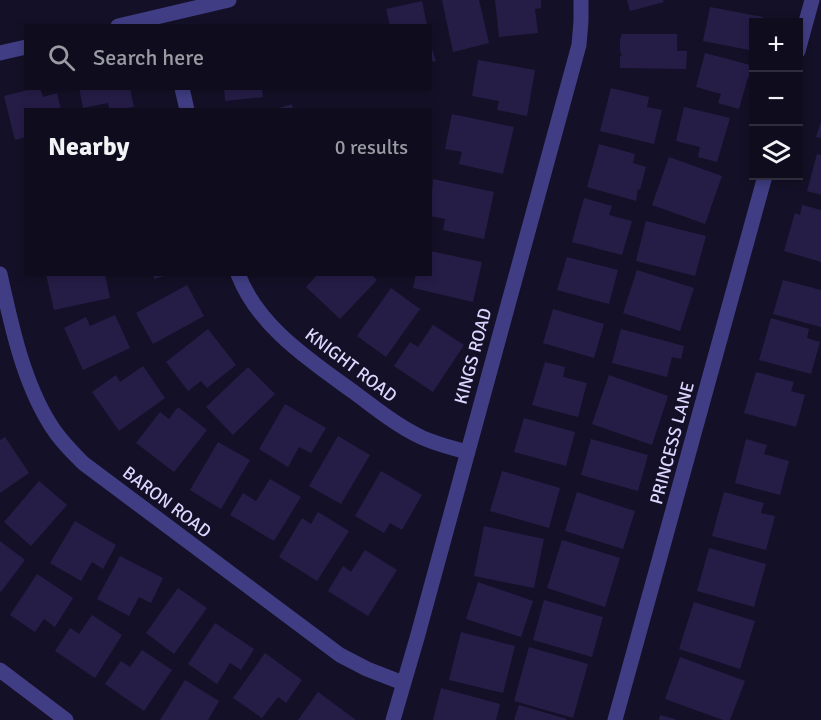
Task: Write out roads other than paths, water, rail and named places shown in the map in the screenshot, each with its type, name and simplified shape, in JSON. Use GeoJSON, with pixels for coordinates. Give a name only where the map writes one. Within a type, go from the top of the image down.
{"type":"FeatureCollection","features":[{"type":"Feature","properties":{"kind":"street"},"geometry":{"type":"LineString","coordinates":[[134,24],[167,20],[229,0]]}},
{"type":"Feature","properties":{"kind":"street","name":"KINGS ROAD"},"geometry":{"type":"LineString","coordinates":[[393,720],[579,45],[581,0]]}},
{"type":"Feature","properties":{"kind":"street"},"geometry":{"type":"LineString","coordinates":[[803,33],[812,0]]}},
{"type":"Feature","properties":{"kind":"street"},"geometry":{"type":"LineString","coordinates":[[0,53],[24,47]]}},
{"type":"Feature","properties":{"kind":"street"},"geometry":{"type":"LineString","coordinates":[[182,90],[187,108]]}},
{"type":"Feature","properties":{"kind":"street","name":"PRINCESS LANE"},"geometry":{"type":"LineString","coordinates":[[615,720],[764,180]]}},
{"type":"Feature","properties":{"kind":"street","name":"BARON ROAD"},"geometry":{"type":"LineString","coordinates":[[0,274],[29,382],[36,398],[51,426],[83,463],[340,655],[367,669],[404,683]]}},
{"type":"Feature","properties":{"kind":"street","name":"KNIGHT ROAD"},"geometry":{"type":"LineString","coordinates":[[239,276],[243,287],[262,315],[308,359],[392,421],[416,435],[467,452]]}},
{"type":"Feature","properties":{"kind":"street"},"geometry":{"type":"LineString","coordinates":[[0,670],[66,720]]}}]}
